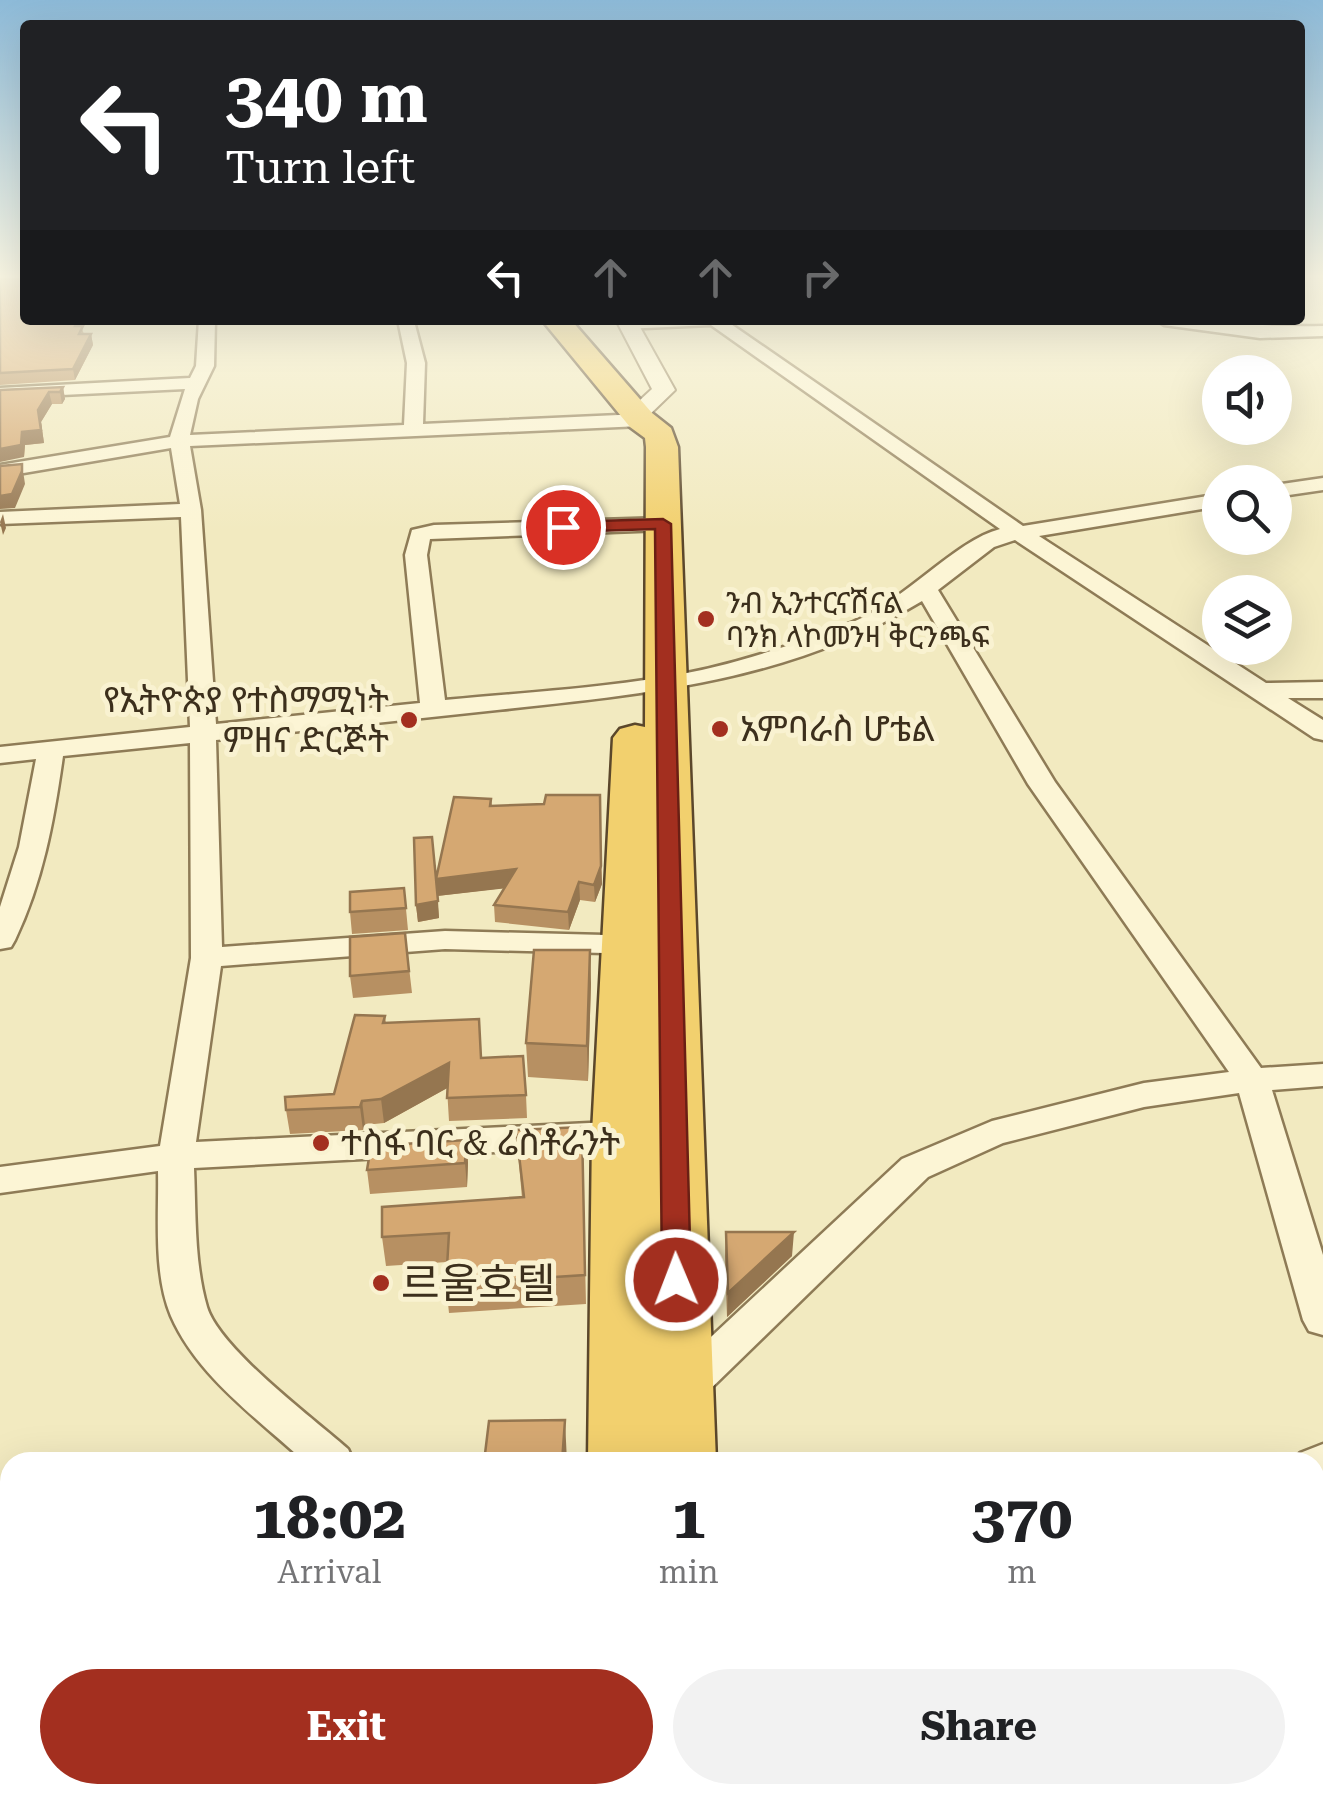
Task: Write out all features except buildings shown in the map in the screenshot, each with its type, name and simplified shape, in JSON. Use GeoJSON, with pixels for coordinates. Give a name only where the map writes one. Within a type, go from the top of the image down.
{"type":"FeatureCollection","features":[{"type":"Feature","properties":{"kind":"highway"},"geometry":{"type":"LineString","coordinates":[[593,363],[639,416],[632,436],[648,524],[648,687],[635,734],[648,852],[648,946],[674,1131],[680,1452]]}},
{"type":"Feature","properties":{"kind":"highway"},"geometry":{"type":"LineString","coordinates":[[624,1452],[621,1133],[648,946]]}},
{"type":"Feature","properties":{"kind":"street"},"geometry":{"type":"LineString","coordinates":[[205,363],[180,441],[192,510],[207,958],[176,1156],[179,1260],[188,1312],[215,1354],[322,1452]]}},
{"type":"Feature","properties":{"kind":"street"},"geometry":{"type":"LineString","coordinates":[[413,432],[416,363]]}},
{"type":"Feature","properties":{"kind":"street"},"geometry":{"type":"LineString","coordinates":[[0,471],[180,441],[413,432],[639,416],[664,390],[649,363]]}},
{"type":"Feature","properties":{"kind":"street"},"geometry":{"type":"LineString","coordinates":[[777,363],[1018,532],[1323,732]]}},
{"type":"Feature","properties":{"kind":"street"},"geometry":{"type":"LineString","coordinates":[[0,392],[196,383]]}},
{"type":"Feature","properties":{"kind":"street"},"geometry":{"type":"LineString","coordinates":[[1292,489],[1323,484]]}},
{"type":"Feature","properties":{"kind":"street"},"geometry":{"type":"LineString","coordinates":[[0,754],[648,687],[744,668],[866,625],[926,589],[986,542],[1018,532],[1202,503]]}},
{"type":"Feature","properties":{"kind":"street"},"geometry":{"type":"LineString","coordinates":[[0,518],[192,510]]}},
{"type":"Feature","properties":{"kind":"street"},"geometry":{"type":"LineString","coordinates":[[433,708],[416,555],[420,535],[434,531],[648,524]]}},
{"type":"Feature","properties":{"kind":"street"},"geometry":{"type":"LineString","coordinates":[[926,589],[1042,784],[1252,1080],[1310,1234],[1323,1320]]}},
{"type":"Feature","properties":{"kind":"street"},"geometry":{"type":"LineString","coordinates":[[1258,691],[1323,690]]}},
{"type":"Feature","properties":{"kind":"street"},"geometry":{"type":"LineString","coordinates":[[0,940],[15,911],[40,815],[51,749]]}},
{"type":"Feature","properties":{"kind":"street"},"geometry":{"type":"LineString","coordinates":[[207,958],[445,940],[648,946]]}},
{"type":"Feature","properties":{"kind":"street"},"geometry":{"type":"LineString","coordinates":[[623,1396],[679,1392],[915,1168],[992,1133],[1144,1095],[1323,1075]]}},
{"type":"Feature","properties":{"kind":"street"},"geometry":{"type":"LineString","coordinates":[[0,1180],[176,1156],[674,1131]]}},
{"type":"Feature","properties":{"kind":"place","name":"ንብ ኢንተርናሽናል ባንክ ላኮመንዛ ቅርንጫፍ"},"geometry":{"type":"Point","coordinates":[706,619]}},
{"type":"Feature","properties":{"kind":"place","name":"የኢትዮጵያ የተስማሚነት ምዘና ድርጅት"},"geometry":{"type":"Point","coordinates":[409,720]}},
{"type":"Feature","properties":{"kind":"place","name":"አምባራስ ሆቴል"},"geometry":{"type":"Point","coordinates":[720,729]}},
{"type":"Feature","properties":{"kind":"place","name":"ተስፋ ባር & ሬስቶራንት"},"geometry":{"type":"Point","coordinates":[321,1143]}},
{"type":"Feature","properties":{"kind":"place","name":"르울호텔"},"geometry":{"type":"Point","coordinates":[381,1283]}},
{"type":"Feature","properties":{"kind":"route"},"geometry":{"type":"LineString","coordinates":[[563,527],[663,524],[676,1280]]}}]}
